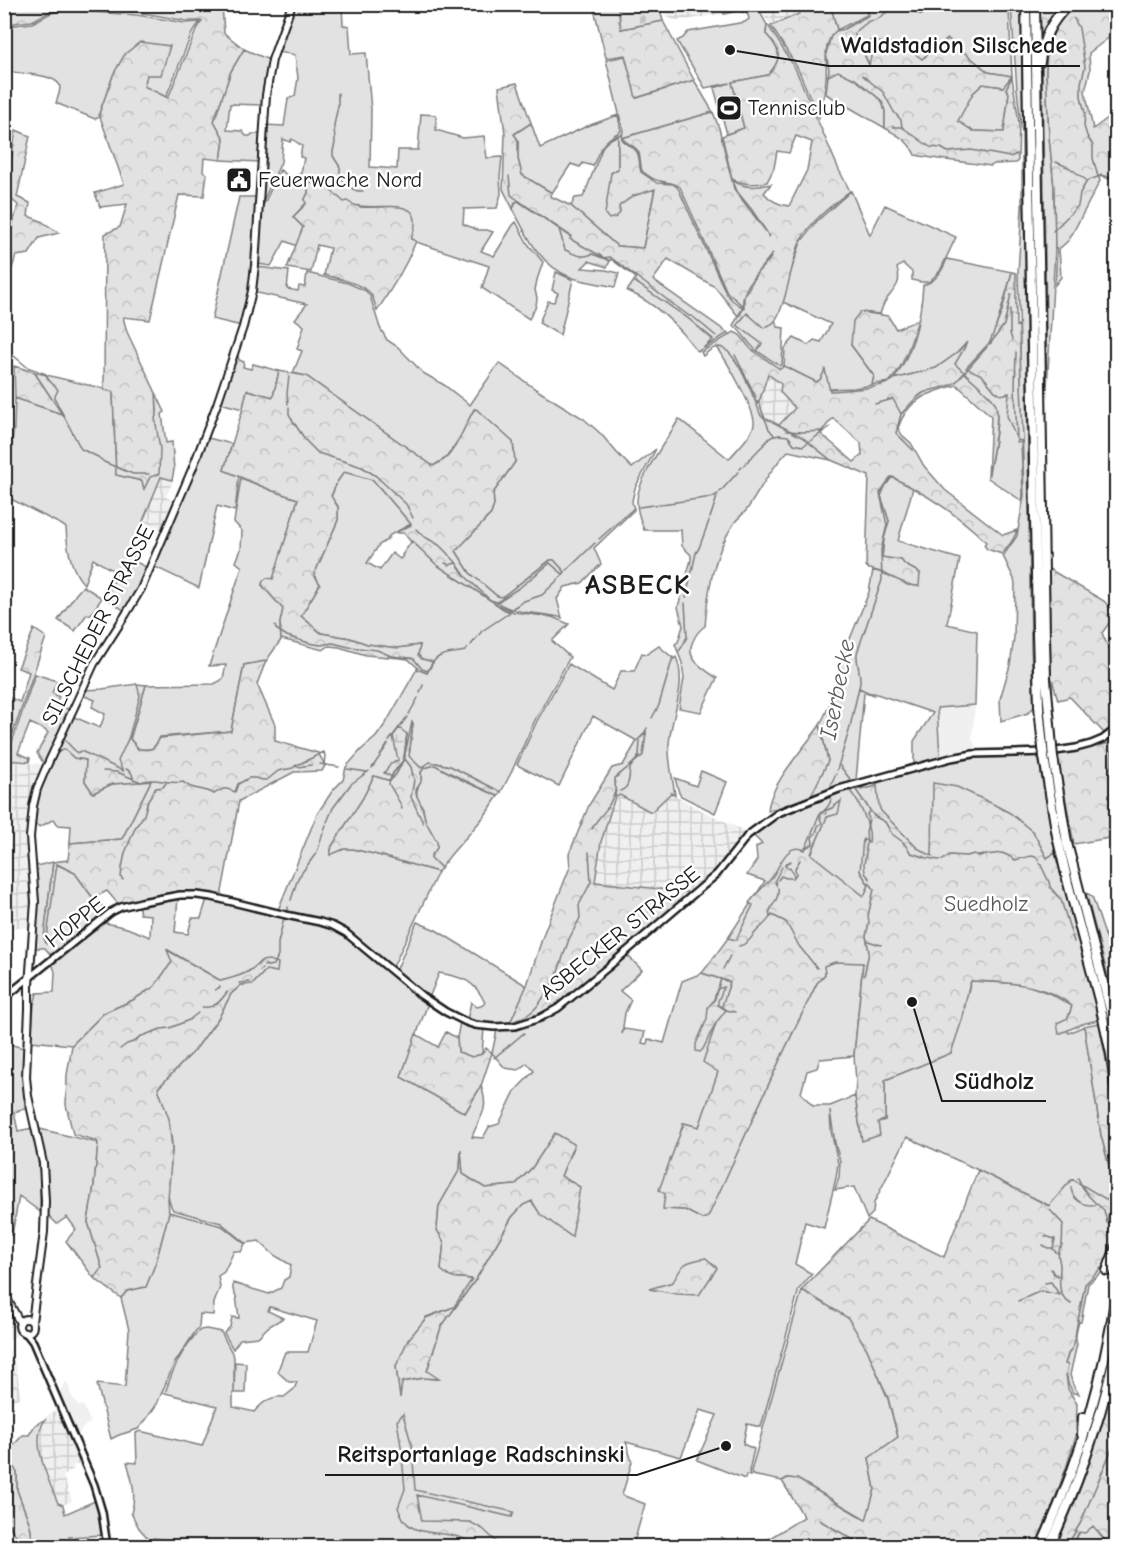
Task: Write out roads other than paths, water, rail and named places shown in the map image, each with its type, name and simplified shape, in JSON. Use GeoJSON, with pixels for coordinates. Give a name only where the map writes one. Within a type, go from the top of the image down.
{"type":"FeatureCollection","features":[{"type":"Feature","properties":{"kind":"highway"},"geometry":{"type":"LineString","coordinates":[[1026,4],[1038,678],[1057,836],[1100,1000],[1116,1094]]}},
{"type":"Feature","properties":{"kind":"highway"},"geometry":{"type":"LineString","coordinates":[[1035,4],[1048,752],[1067,843],[1116,1040]]}},
{"type":"Feature","properties":{"kind":"highway"},"geometry":{"type":"LineString","coordinates":[[1036,81],[1044,39],[1051,24],[1068,4]]}},
{"type":"Feature","properties":{"kind":"highway"},"geometry":{"type":"LineString","coordinates":[[1111,1013],[1116,1025]]}},
{"type":"Feature","properties":{"kind":"highway"},"geometry":{"type":"LineString","coordinates":[[1107,1270],[1116,1247]]}},
{"type":"Feature","properties":{"kind":"highway"},"geometry":{"type":"LineString","coordinates":[[1041,1546],[1066,1488],[1096,1397],[1104,1367],[1116,1295]]}},
{"type":"Feature","properties":{"kind":"highway"},"geometry":{"type":"LineString","coordinates":[[1050,1546],[1095,1431],[1116,1347]]}},
{"type":"Feature","properties":{"kind":"highway"},"geometry":{"type":"LineString","coordinates":[[1078,1454],[1083,1417]]}},
{"type":"Feature","properties":{"kind":"main road","name":"SILSCHEDER STRASSE"},"geometry":{"type":"LineString","coordinates":[[26,1321],[34,1309],[44,1232],[45,1201],[41,1154],[26,1077],[34,902],[30,837],[32,813],[37,789],[94,664],[133,603],[145,579],[210,425],[243,327],[252,291],[258,232],[266,95],[272,60],[292,4]]}},
{"type":"Feature","properties":{"kind":"main road","name":"ASBECKER STRASSE"},"geometry":{"type":"LineString","coordinates":[[141,902],[180,895],[197,895],[320,922],[346,933],[422,996],[446,1012],[475,1025],[515,1026],[540,1018],[558,1008],[600,974],[702,888],[717,874],[748,835],[777,813],[839,789],[951,758],[973,754],[1049,752],[1076,748],[1103,739],[1116,729]]}},
{"type":"Feature","properties":{"kind":"main road","name":"HOPPE"},"geometry":{"type":"LineString","coordinates":[[4,998],[109,913],[141,902]]}},
{"type":"Feature","properties":{"kind":"main road"},"geometry":{"type":"LineString","coordinates":[[20,986],[29,992]]}},
{"type":"Feature","properties":{"kind":"main road"},"geometry":{"type":"LineString","coordinates":[[4,1293],[12,1306],[33,1327],[29,1332]]}},
{"type":"Feature","properties":{"kind":"main road"},"geometry":{"type":"LineString","coordinates":[[26,1321],[21,1330],[29,1332]]}},
{"type":"Feature","properties":{"kind":"main road"},"geometry":{"type":"LineString","coordinates":[[29,1332],[94,1485],[102,1512],[107,1546]]}},
{"type":"Feature","properties":{"kind":"waterway"},"geometry":{"type":"LineString","coordinates":[[1074,19],[1079,28],[1085,67],[1081,83],[1085,113],[1084,126],[1093,146],[1093,158],[1098,177]]}},
{"type":"Feature","properties":{"kind":"waterway"},"geometry":{"type":"LineString","coordinates":[[862,75],[883,92],[901,120],[902,127],[930,147],[941,148],[948,152],[971,150],[1010,157],[1017,154]]}},
{"type":"Feature","properties":{"kind":"waterway"},"geometry":{"type":"LineString","coordinates":[[338,93],[333,156],[340,167],[340,176],[343,180],[353,189],[363,191]]}},
{"type":"Feature","properties":{"kind":"waterway"},"geometry":{"type":"LineString","coordinates":[[893,127],[901,127]]}},
{"type":"Feature","properties":{"kind":"waterway"},"geometry":{"type":"LineString","coordinates":[[1056,162],[1070,168],[1086,180]]}},
{"type":"Feature","properties":{"kind":"waterway"},"geometry":{"type":"LineString","coordinates":[[509,176],[511,195],[559,229],[565,250],[582,256],[592,254],[603,258],[610,257],[716,336]]}},
{"type":"Feature","properties":{"kind":"waterway"},"geometry":{"type":"LineString","coordinates":[[1053,231],[1078,206],[1080,193],[1087,181],[1100,176],[1116,181]]}},
{"type":"Feature","properties":{"kind":"waterway"},"geometry":{"type":"LineString","coordinates":[[990,344],[1004,325],[1011,294]]}},
{"type":"Feature","properties":{"kind":"waterway"},"geometry":{"type":"LineString","coordinates":[[1010,309],[1012,340]]}},
{"type":"Feature","properties":{"kind":"waterway"},"geometry":{"type":"LineString","coordinates":[[875,404],[893,399],[901,414],[923,393],[956,382],[987,347]]}},
{"type":"Feature","properties":{"kind":"waterway"},"geometry":{"type":"LineString","coordinates":[[1016,352],[1015,386],[1017,442],[1019,443]]}},
{"type":"Feature","properties":{"kind":"waterway"},"geometry":{"type":"LineString","coordinates":[[735,355],[756,397]]}},
{"type":"Feature","properties":{"kind":"waterway"},"geometry":{"type":"LineString","coordinates":[[14,356],[27,367],[46,374],[58,390],[55,399],[81,449],[133,474],[149,474]]}},
{"type":"Feature","properties":{"kind":"waterway"},"geometry":{"type":"LineString","coordinates":[[288,404],[289,376]]}},
{"type":"Feature","properties":{"kind":"waterway"},"geometry":{"type":"LineString","coordinates":[[758,401],[769,429],[774,435]]}},
{"type":"Feature","properties":{"kind":"waterway"},"geometry":{"type":"LineString","coordinates":[[289,407],[289,414],[294,423],[318,453],[362,467],[376,476],[406,504],[413,518]]}},
{"type":"Feature","properties":{"kind":"waterway","name":"Iserbecke"},"geometry":{"type":"LineString","coordinates":[[901,414],[896,433],[913,450]]}},
{"type":"Feature","properties":{"kind":"waterway"},"geometry":{"type":"LineString","coordinates":[[740,469],[771,437],[788,436],[794,444],[803,446],[830,427]]}},
{"type":"Feature","properties":{"kind":"waterway"},"geometry":{"type":"LineString","coordinates":[[786,431],[824,431]]}},
{"type":"Feature","properties":{"kind":"waterway"},"geometry":{"type":"LineString","coordinates":[[720,492],[738,472]]}},
{"type":"Feature","properties":{"kind":"waterway","name":"Iserbecke"},"geometry":{"type":"LineString","coordinates":[[837,770],[860,683],[857,653],[882,580],[881,550],[887,525],[880,493],[891,477]]}},
{"type":"Feature","properties":{"kind":"waterway"},"geometry":{"type":"LineString","coordinates":[[639,507],[713,497],[718,494]]}},
{"type":"Feature","properties":{"kind":"waterway"},"geometry":{"type":"LineString","coordinates":[[710,518],[717,497]]}},
{"type":"Feature","properties":{"kind":"waterway"},"geometry":{"type":"LineString","coordinates":[[599,539],[634,508]]}},
{"type":"Feature","properties":{"kind":"waterway"},"geometry":{"type":"LineString","coordinates":[[686,597],[696,553],[709,521]]}},
{"type":"Feature","properties":{"kind":"waterway"},"geometry":{"type":"LineString","coordinates":[[416,529],[439,545],[455,561],[466,577],[489,599],[510,612]]}},
{"type":"Feature","properties":{"kind":"waterway"},"geometry":{"type":"LineString","coordinates":[[567,570],[595,543]]}},
{"type":"Feature","properties":{"kind":"waterway"},"geometry":{"type":"LineString","coordinates":[[445,563],[449,565],[456,563]]}},
{"type":"Feature","properties":{"kind":"waterway"},"geometry":{"type":"LineString","coordinates":[[513,608],[524,601],[542,595],[564,574]]}},
{"type":"Feature","properties":{"kind":"waterway"},"geometry":{"type":"LineString","coordinates":[[679,651],[687,637],[685,603]]}},
{"type":"Feature","properties":{"kind":"waterway"},"geometry":{"type":"LineString","coordinates":[[471,645],[482,631],[509,613]]}},
{"type":"Feature","properties":{"kind":"waterway"},"geometry":{"type":"LineString","coordinates":[[275,626],[287,636],[309,643],[320,645],[333,643],[377,650],[391,656],[411,658],[422,669],[428,671],[439,657],[465,651],[468,648]]}},
{"type":"Feature","properties":{"kind":"waterway"},"geometry":{"type":"LineString","coordinates":[[652,718],[659,705],[673,657]]}},
{"type":"Feature","properties":{"kind":"waterway"},"geometry":{"type":"LineString","coordinates":[[420,693],[423,685]]}},
{"type":"Feature","properties":{"kind":"waterway"},"geometry":{"type":"LineString","coordinates":[[859,688],[874,695]]}},
{"type":"Feature","properties":{"kind":"waterway"},"geometry":{"type":"LineString","coordinates":[[409,714],[418,698]]}},
{"type":"Feature","properties":{"kind":"waterway"},"geometry":{"type":"LineString","coordinates":[[389,741],[407,717]]}},
{"type":"Feature","properties":{"kind":"waterway"},"geometry":{"type":"LineString","coordinates":[[642,737],[647,728]]}},
{"type":"Feature","properties":{"kind":"waterway"},"geometry":{"type":"LineString","coordinates":[[407,734],[405,759],[411,767],[414,780],[411,797],[423,823]]}},
{"type":"Feature","properties":{"kind":"waterway"},"geometry":{"type":"LineString","coordinates":[[620,791],[627,785],[630,768],[639,756],[640,741]]}},
{"type":"Feature","properties":{"kind":"waterway"},"geometry":{"type":"LineString","coordinates":[[372,768],[388,744]]}},
{"type":"Feature","properties":{"kind":"waterway"},"geometry":{"type":"LineString","coordinates":[[295,766],[324,752],[324,764]]}},
{"type":"Feature","properties":{"kind":"waterway"},"geometry":{"type":"LineString","coordinates":[[402,809],[389,784],[393,774],[404,760]]}},
{"type":"Feature","properties":{"kind":"waterway"},"geometry":{"type":"LineString","coordinates":[[320,764],[339,767]]}},
{"type":"Feature","properties":{"kind":"waterway"},"geometry":{"type":"LineString","coordinates":[[103,771],[117,772],[141,782],[146,780],[183,782],[190,787],[214,794],[224,789],[235,792],[238,784],[249,778],[267,780],[278,771],[295,766],[311,765]]}},
{"type":"Feature","properties":{"kind":"waterway"},"geometry":{"type":"LineString","coordinates":[[840,766],[850,779]]}},
{"type":"Feature","properties":{"kind":"waterway"},"geometry":{"type":"LineString","coordinates":[[126,769],[131,772],[134,780]]}},
{"type":"Feature","properties":{"kind":"waterway"},"geometry":{"type":"LineString","coordinates":[[347,769],[367,772]]}},
{"type":"Feature","properties":{"kind":"waterway"},"geometry":{"type":"LineString","coordinates":[[327,822],[333,808],[351,784],[369,771]]}},
{"type":"Feature","properties":{"kind":"waterway","name":"Iserbecke"},"geometry":{"type":"LineString","coordinates":[[831,785],[836,774]]}},
{"type":"Feature","properties":{"kind":"waterway"},"geometry":{"type":"LineString","coordinates":[[123,880],[121,877],[125,853],[135,828],[144,815],[148,800],[156,788],[163,787],[166,783]]}},
{"type":"Feature","properties":{"kind":"waterway"},"geometry":{"type":"LineString","coordinates":[[877,785],[871,784],[856,790],[874,816],[885,822],[892,834],[903,842],[911,853],[939,860],[949,855],[974,854],[979,856],[1002,853],[1015,860],[1036,857],[1050,887],[1061,900],[1074,942]]}},
{"type":"Feature","properties":{"kind":"waterway"},"geometry":{"type":"LineString","coordinates":[[592,829],[616,791]]}},
{"type":"Feature","properties":{"kind":"waterway","name":"Iserbecke"},"geometry":{"type":"LineString","coordinates":[[805,848],[813,844],[812,837],[822,823],[820,816],[831,798]]}},
{"type":"Feature","properties":{"kind":"waterway"},"geometry":{"type":"LineString","coordinates":[[869,812],[864,864],[865,873],[870,879]]}},
{"type":"Feature","properties":{"kind":"waterway"},"geometry":{"type":"LineString","coordinates":[[324,830],[326,825]]}},
{"type":"Feature","properties":{"kind":"waterway"},"geometry":{"type":"LineString","coordinates":[[291,900],[298,878],[317,852],[323,833]]}},
{"type":"Feature","properties":{"kind":"waterway"},"geometry":{"type":"LineString","coordinates":[[557,975],[569,939],[580,918],[579,905],[591,882],[589,852]]}},
{"type":"Feature","properties":{"kind":"waterway"},"geometry":{"type":"LineString","coordinates":[[778,880],[781,876],[793,878],[800,860]]}},
{"type":"Feature","properties":{"kind":"waterway"},"geometry":{"type":"LineString","coordinates":[[791,861],[785,866],[791,869],[794,876]]}},
{"type":"Feature","properties":{"kind":"waterway","name":"Iserbecke"},"geometry":{"type":"LineString","coordinates":[[776,885],[775,880],[782,867]]}},
{"type":"Feature","properties":{"kind":"waterway"},"geometry":{"type":"LineString","coordinates":[[864,976],[869,952],[866,936],[868,916],[874,889],[869,882]]}},
{"type":"Feature","properties":{"kind":"waterway","name":"Iserbecke"},"geometry":{"type":"LineString","coordinates":[[739,946],[749,941],[770,917],[770,910],[777,897],[778,888]]}},
{"type":"Feature","properties":{"kind":"waterway"},"geometry":{"type":"LineString","coordinates":[[771,917],[772,915],[786,922],[799,946],[817,968]]}},
{"type":"Feature","properties":{"kind":"waterway"},"geometry":{"type":"LineString","coordinates":[[264,966],[274,965],[278,956],[278,943],[284,918]]}},
{"type":"Feature","properties":{"kind":"waterway"},"geometry":{"type":"LineString","coordinates":[[868,941],[881,945]]}},
{"type":"Feature","properties":{"kind":"waterway","name":"Iserbecke"},"geometry":{"type":"LineString","coordinates":[[723,969],[730,956]]}},
{"type":"Feature","properties":{"kind":"waterway"},"geometry":{"type":"LineString","coordinates":[[505,1024],[531,1013],[555,978]]}},
{"type":"Feature","properties":{"kind":"waterway","name":"Iserbecke"},"geometry":{"type":"LineString","coordinates":[[713,1002],[721,979]]}},
{"type":"Feature","properties":{"kind":"waterway"},"geometry":{"type":"LineString","coordinates":[[239,983],[250,982]]}},
{"type":"Feature","properties":{"kind":"waterway"},"geometry":{"type":"LineString","coordinates":[[215,990],[220,987]]}},
{"type":"Feature","properties":{"kind":"waterway"},"geometry":{"type":"LineString","coordinates":[[202,1007],[217,1004],[227,992]]}},
{"type":"Feature","properties":{"kind":"waterway"},"geometry":{"type":"LineString","coordinates":[[726,1010],[735,1012]]}},
{"type":"Feature","properties":{"kind":"waterway"},"geometry":{"type":"LineString","coordinates":[[120,1049],[139,1037],[170,1028],[189,1020],[198,1013]]}},
{"type":"Feature","properties":{"kind":"waterway"},"geometry":{"type":"LineString","coordinates":[[494,1058],[524,1033]]}},
{"type":"Feature","properties":{"kind":"waterway"},"geometry":{"type":"LineString","coordinates":[[1078,1178],[1089,1196],[1104,1210],[1107,1223],[1109,1212]]}},
{"type":"Feature","properties":{"kind":"waterway"},"geometry":{"type":"LineString","coordinates":[[1071,1187],[1076,1199],[1095,1205]]}},
{"type":"Feature","properties":{"kind":"waterway"},"geometry":{"type":"LineString","coordinates":[[1050,1210],[1063,1224],[1062,1246],[1058,1255],[1060,1287],[1063,1296],[1071,1304]]}},
{"type":"Feature","properties":{"kind":"waterway"},"geometry":{"type":"LineString","coordinates":[[1045,1236],[1055,1239],[1053,1249]]}},
{"type":"Feature","properties":{"kind":"waterway"},"geometry":{"type":"LineString","coordinates":[[1043,1245],[1052,1248],[1057,1253]]}},
{"type":"Feature","properties":{"kind":"waterway"},"geometry":{"type":"LineString","coordinates":[[1051,1269],[1058,1276]]}},
{"type":"Feature","properties":{"kind":"waterway"},"geometry":{"type":"LineString","coordinates":[[1045,1283],[1051,1282],[1059,1294]]}},
{"type":"Feature","properties":{"kind":"waterway"},"geometry":{"type":"LineString","coordinates":[[1018,1301],[1041,1291],[1060,1295]]}},
{"type":"Feature","properties":{"kind":"waterway"},"geometry":{"type":"LineString","coordinates":[[1067,1546],[1081,1522],[1116,1441]]}},
{"type":"Feature","properties":{"kind":"waterway"},"geometry":{"type":"LineString","coordinates":[[819,1520],[852,1539],[870,1546]]}},
{"type":"Feature","properties":{"kind":"waterway"},"geometry":{"type":"LineString","coordinates":[[721,1537],[736,1546]]}},
{"type":"Feature","properties":{"kind":"waterway"},"geometry":{"type":"LineString","coordinates":[[800,1546],[821,1540],[841,1546]]}},
{"type":"Feature","properties":{"kind":"waterway"},"geometry":{"type":"LineString","coordinates":[[757,1546],[770,1543]]}},
{"type":"Feature","properties":{"kind":"place","name":"Waldstadion Silschede"},"geometry":{"type":"Point","coordinates":[730,50]}},
{"type":"Feature","properties":{"kind":"place","name":"Tennisclub"},"geometry":{"type":"Point","coordinates":[729,108]}},
{"type":"Feature","properties":{"kind":"place","name":"Feuerwache Nord"},"geometry":{"type":"Point","coordinates":[239,180]}},
{"type":"Feature","properties":{"kind":"place","name":"Südholz"},"geometry":{"type":"Point","coordinates":[912,1002]}},
{"type":"Feature","properties":{"kind":"place","name":"Reitsportanlage Radschinski"},"geometry":{"type":"Point","coordinates":[726,1446]}},
{"type":"Feature","properties":{"kind":"district","name":"ASBECK"},"geometry":{"type":"Point","coordinates":[638,585]}},
{"type":"Feature","properties":{"kind":"park label","name":"Suedholz"},"geometry":{"type":"Point","coordinates":[986,904]}}]}
